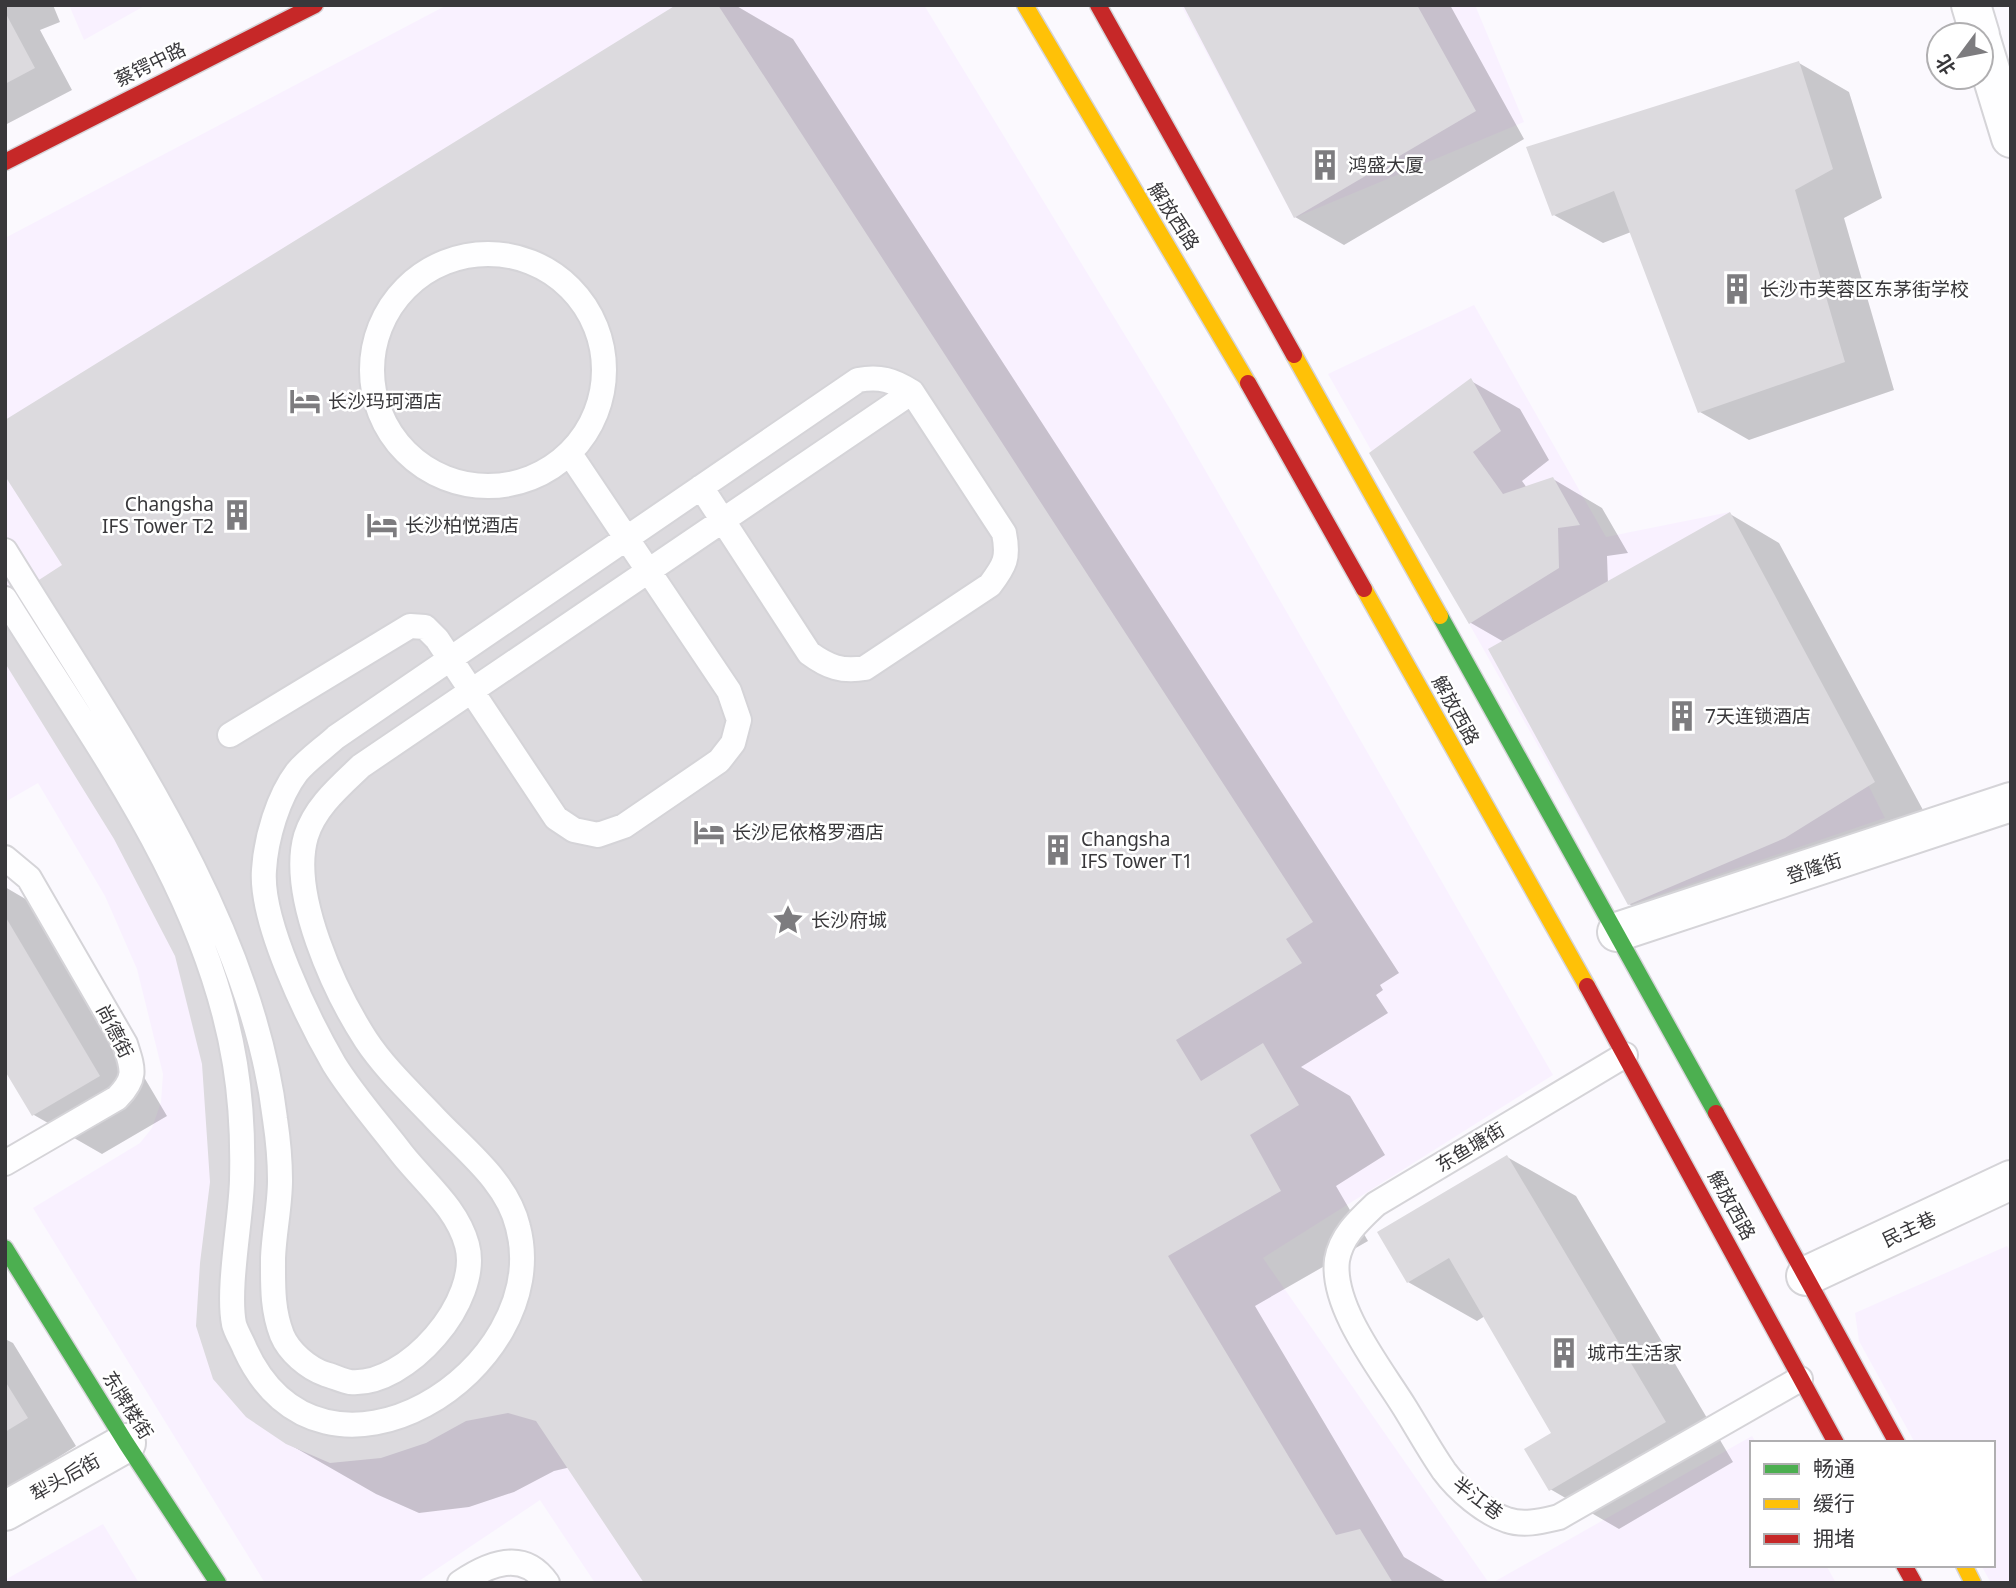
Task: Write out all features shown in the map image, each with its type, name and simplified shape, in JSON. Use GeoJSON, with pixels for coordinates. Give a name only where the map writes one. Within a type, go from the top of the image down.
{"type":"FeatureCollection","features":[{"type":"Feature","properties":{"kind":"main road","name":"蔡锷中路"},"geometry":{"type":"LineString","coordinates":[[5,162],[315,5]]}},
{"type":"Feature","properties":{"kind":"main road"},"geometry":{"type":"LineString","coordinates":[[1011,5],[1037,26]]}},
{"type":"Feature","properties":{"kind":"main road","name":"解放西路"},"geometry":{"type":"LineString","coordinates":[[1025,5],[1264,410],[1625,1055],[1835,1441]]}},
{"type":"Feature","properties":{"kind":"main road","name":"解放西路"},"geometry":{"type":"LineString","coordinates":[[1098,5],[1617,932],[1896,1441]]}},
{"type":"Feature","properties":{"kind":"main road","name":"东牌楼街"},"geometry":{"type":"LineString","coordinates":[[5,1248],[126,1443],[218,1583]]}},
{"type":"Feature","properties":{"kind":"main road"},"geometry":{"type":"LineString","coordinates":[[1905,1567],[1914,1583]]}},
{"type":"Feature","properties":{"kind":"main road"},"geometry":{"type":"LineString","coordinates":[[1965,1567],[1973,1583]]}},
{"type":"Feature","properties":{"kind":"street"},"geometry":{"type":"LineString","coordinates":[[1995,86],[2011,138]]}},
{"type":"Feature","properties":{"kind":"street","name":"登隆街"},"geometry":{"type":"LineString","coordinates":[[1617,932],[2011,802]]}},
{"type":"Feature","properties":{"kind":"street","name":"民主巷"},"geometry":{"type":"LineString","coordinates":[[1806,1276],[2011,1180]]}},
{"type":"Feature","properties":{"kind":"street","name":"犁头后街"},"geometry":{"type":"LineString","coordinates":[[5,1511],[126,1443]]}},
{"type":"Feature","properties":{"kind":"lane"},"geometry":{"type":"LineString","coordinates":[[491,253],[528,260],[563,280],[588,310],[602,346],[604,384],[593,422],[570,454],[539,476],[527,480],[503,486],[465,485],[429,471],[400,446],[380,414],[371,376],[375,338],[391,304],[418,276],[452,258],[491,253]]}},
{"type":"Feature","properties":{"kind":"lane"},"geometry":{"type":"LineString","coordinates":[[5,551],[162,808],[213,908],[256,1028],[275,1116],[280,1181],[274,1244],[273,1303],[284,1340],[311,1369],[352,1382],[386,1374],[419,1355],[448,1318],[466,1286],[468,1248],[453,1214],[405,1158],[335,1066],[293,981],[273,926],[263,872],[273,820],[297,773],[336,737],[449,659],[627,538],[701,487],[858,380],[877,377],[896,382],[912,392],[1004,533],[1008,551],[1001,569],[990,585],[865,668],[848,671],[826,665],[809,653],[701,487]]}},
{"type":"Feature","properties":{"kind":"lane"},"geometry":{"type":"LineString","coordinates":[[5,598],[143,822],[193,919],[218,992],[235,1063],[242,1179],[234,1325],[250,1359],[275,1394],[311,1419],[355,1427],[395,1419],[437,1398],[476,1366],[501,1334],[515,1298],[521,1264],[519,1228],[506,1195],[367,1041],[325,961],[310,910],[303,871],[306,837],[325,800],[361,766],[912,392]]}},
{"type":"Feature","properties":{"kind":"lane"},"geometry":{"type":"LineString","coordinates":[[230,735],[410,626],[425,627],[556,818],[574,830],[598,835],[624,826],[719,761],[733,743],[739,720],[729,691],[570,454]]}},
{"type":"Feature","properties":{"kind":"lane","name":"尚德街"},"geometry":{"type":"LineString","coordinates":[[5,858],[29,878],[125,1044],[133,1069],[129,1085],[117,1098],[5,1163]]}},
{"type":"Feature","properties":{"kind":"lane","name":"东鱼塘街"},"geometry":{"type":"LineString","coordinates":[[1337,1261],[1343,1241],[1356,1222],[1376,1204],[1625,1055]]}},
{"type":"Feature","properties":{"kind":"lane","name":"半江巷"},"geometry":{"type":"LineString","coordinates":[[1337,1261],[1338,1283],[1359,1334],[1445,1473],[1487,1510],[1507,1521],[1532,1523],[1559,1517],[1800,1379]]}},
{"type":"Feature","properties":{"kind":"lane"},"geometry":{"type":"LineString","coordinates":[[460,1583],[495,1563],[513,1561],[528,1566],[547,1583]]}},
{"type":"Feature","properties":{"kind":"shaded area"},"geometry":{"type":"Polygon","coordinates":[[[69,5],[146,5],[84,40],[69,5]]]}},
{"type":"Feature","properties":{"kind":"shaded area"},"geometry":{"type":"Polygon","coordinates":[[[447,5],[924,5],[1170,409],[1553,1075],[1263,1258],[1489,1583],[595,1583],[540,1500],[416,1583],[265,1583],[33,1208],[140,1143],[152,1128],[161,1102],[163,1074],[137,969],[105,896],[38,783],[5,802],[5,238],[447,5]]]}},
{"type":"Feature","properties":{"kind":"shaded area","name":"鸿盛大厦"},"geometry":{"type":"Polygon","coordinates":[[[1181,5],[1475,5],[1524,122],[1294,218],[1181,5]]]}},
{"type":"Feature","properties":{"kind":"shaded area"},"geometry":{"type":"Polygon","coordinates":[[[1474,305],[1606,537],[1730,512],[1885,818],[1628,905],[1328,374],[1474,305]]]}},
{"type":"Feature","properties":{"kind":"shaded area"},"geometry":{"type":"Polygon","coordinates":[[[2007,1246],[2011,1252],[2011,1583],[1991,1583],[1982,1567],[1995,1567],[1995,1441],[1914,1441],[1859,1341],[1855,1313],[2007,1246]]]}},
{"type":"Feature","properties":{"kind":"shaded area"},"geometry":{"type":"Polygon","coordinates":[[[1752,1436],[1755,1441],[1750,1441],[1750,1567],[1827,1567],[1836,1583],[1492,1583],[1752,1436]]]}},
{"type":"Feature","properties":{"kind":"shaded area"},"geometry":{"type":"Polygon","coordinates":[[[103,1524],[139,1583],[5,1583],[5,1580],[103,1524]]]}},
{"type":"Feature","properties":{"kind":"building"},"geometry":{"type":"Polygon","coordinates":[[[676,5],[718,5],[1313,922],[1286,939],[1302,963],[1176,1040],[1201,1081],[1263,1043],[1299,1105],[1250,1135],[1281,1191],[1168,1256],[1336,1535],[1360,1529],[1393,1583],[644,1583],[536,1421],[508,1413],[466,1421],[426,1443],[381,1458],[330,1463],[286,1444],[246,1417],[213,1379],[196,1326],[200,1263],[210,1182],[202,1064],[175,956],[114,839],[5,663],[5,602],[62,565],[5,476],[5,420],[676,5]]]}},
{"type":"Feature","properties":{"kind":"building","name":"鸿盛大厦"},"geometry":{"type":"Polygon","coordinates":[[[1183,5],[1417,5],[1476,111],[1294,218],[1183,5]]]}},
{"type":"Feature","properties":{"kind":"building"},"geometry":{"type":"Polygon","coordinates":[[[5,12],[35,68],[5,84],[5,12]]]}},
{"type":"Feature","properties":{"kind":"building","name":"长沙市芙蓉区东茅街学校"},"geometry":{"type":"Polygon","coordinates":[[[1799,61],[1833,169],[1795,190],[1845,362],[1698,413],[1614,191],[1552,216],[1526,147],[1799,61]]]}},
{"type":"Feature","properties":{"kind":"building"},"geometry":{"type":"Polygon","coordinates":[[[1471,378],[1501,431],[1473,452],[1503,494],[1553,477],[1580,525],[1558,528],[1559,568],[1469,624],[1369,453],[1471,378]]]}},
{"type":"Feature","properties":{"kind":"building","name":"7天连锁酒店"},"geometry":{"type":"Polygon","coordinates":[[[1730,512],[1875,782],[1785,838],[1628,905],[1488,649],[1730,512]]]}},
{"type":"Feature","properties":{"kind":"building"},"geometry":{"type":"Polygon","coordinates":[[[5,916],[100,1076],[32,1116],[5,1071],[5,916]]]}},
{"type":"Feature","properties":{"kind":"building","name":"城市生活家"},"geometry":{"type":"Polygon","coordinates":[[[1507,1155],[1666,1422],[1549,1491],[1524,1449],[1551,1433],[1449,1258],[1407,1283],[1377,1232],[1507,1155]]]}},
{"type":"Feature","properties":{"kind":"building"},"geometry":{"type":"Polygon","coordinates":[[[5,1381],[28,1418],[5,1432],[5,1381]]]}},
{"type":"Feature","properties":{"kind":"traffic: fast"},"geometry":{"type":"LineString","coordinates":[[1440,616],[1716,1113]]}},
{"type":"Feature","properties":{"kind":"traffic: fast"},"geometry":{"type":"LineString","coordinates":[[5,1248],[126,1443],[218,1583]]}},
{"type":"Feature","properties":{"kind":"traffic: slow"},"geometry":{"type":"LineString","coordinates":[[1025,5],[1248,383]]}},
{"type":"Feature","properties":{"kind":"traffic: slow"},"geometry":{"type":"LineString","coordinates":[[1294,355],[1440,616]]}},
{"type":"Feature","properties":{"kind":"traffic: slow"},"geometry":{"type":"LineString","coordinates":[[1364,589],[1587,986]]}},
{"type":"Feature","properties":{"kind":"traffic: slow"},"geometry":{"type":"LineString","coordinates":[[1965,1567],[1973,1583]]}},
{"type":"Feature","properties":{"kind":"traffic: jam"},"geometry":{"type":"LineString","coordinates":[[5,162],[315,5]]}},
{"type":"Feature","properties":{"kind":"traffic: jam"},"geometry":{"type":"LineString","coordinates":[[1098,5],[1294,355]]}},
{"type":"Feature","properties":{"kind":"traffic: jam"},"geometry":{"type":"LineString","coordinates":[[1248,383],[1364,589]]}},
{"type":"Feature","properties":{"kind":"traffic: jam"},"geometry":{"type":"LineString","coordinates":[[1587,986],[1835,1441]]}},
{"type":"Feature","properties":{"kind":"traffic: jam"},"geometry":{"type":"LineString","coordinates":[[1716,1113],[1896,1441]]}},
{"type":"Feature","properties":{"kind":"traffic: jam"},"geometry":{"type":"LineString","coordinates":[[1905,1567],[1914,1583]]}},
{"type":"Feature","properties":{"kind":"place","name":"鸿盛大厦"},"geometry":{"type":"Point","coordinates":[1325,165]}},
{"type":"Feature","properties":{"kind":"place","name":"长沙市芙蓉区东茅街学校"},"geometry":{"type":"Point","coordinates":[1737,289]}},
{"type":"Feature","properties":{"kind":"place","name":"长沙玛珂酒店"},"geometry":{"type":"Point","coordinates":[305,401]}},
{"type":"Feature","properties":{"kind":"place","name":"Changsha IFS Tower T2"},"geometry":{"type":"Point","coordinates":[237,515]}},
{"type":"Feature","properties":{"kind":"place","name":"长沙柏悦酒店"},"geometry":{"type":"Point","coordinates":[382,525]}},
{"type":"Feature","properties":{"kind":"place","name":"7天连锁酒店"},"geometry":{"type":"Point","coordinates":[1682,716]}},
{"type":"Feature","properties":{"kind":"place","name":"长沙尼依格罗酒店"},"geometry":{"type":"Point","coordinates":[709,832]}},
{"type":"Feature","properties":{"kind":"place","name":"Changsha IFS Tower T1"},"geometry":{"type":"Point","coordinates":[1058,850]}},
{"type":"Feature","properties":{"kind":"place","name":"长沙府城"},"geometry":{"type":"Point","coordinates":[788,920]}},
{"type":"Feature","properties":{"kind":"place","name":"城市生活家"},"geometry":{"type":"Point","coordinates":[1564,1353]}}]}
